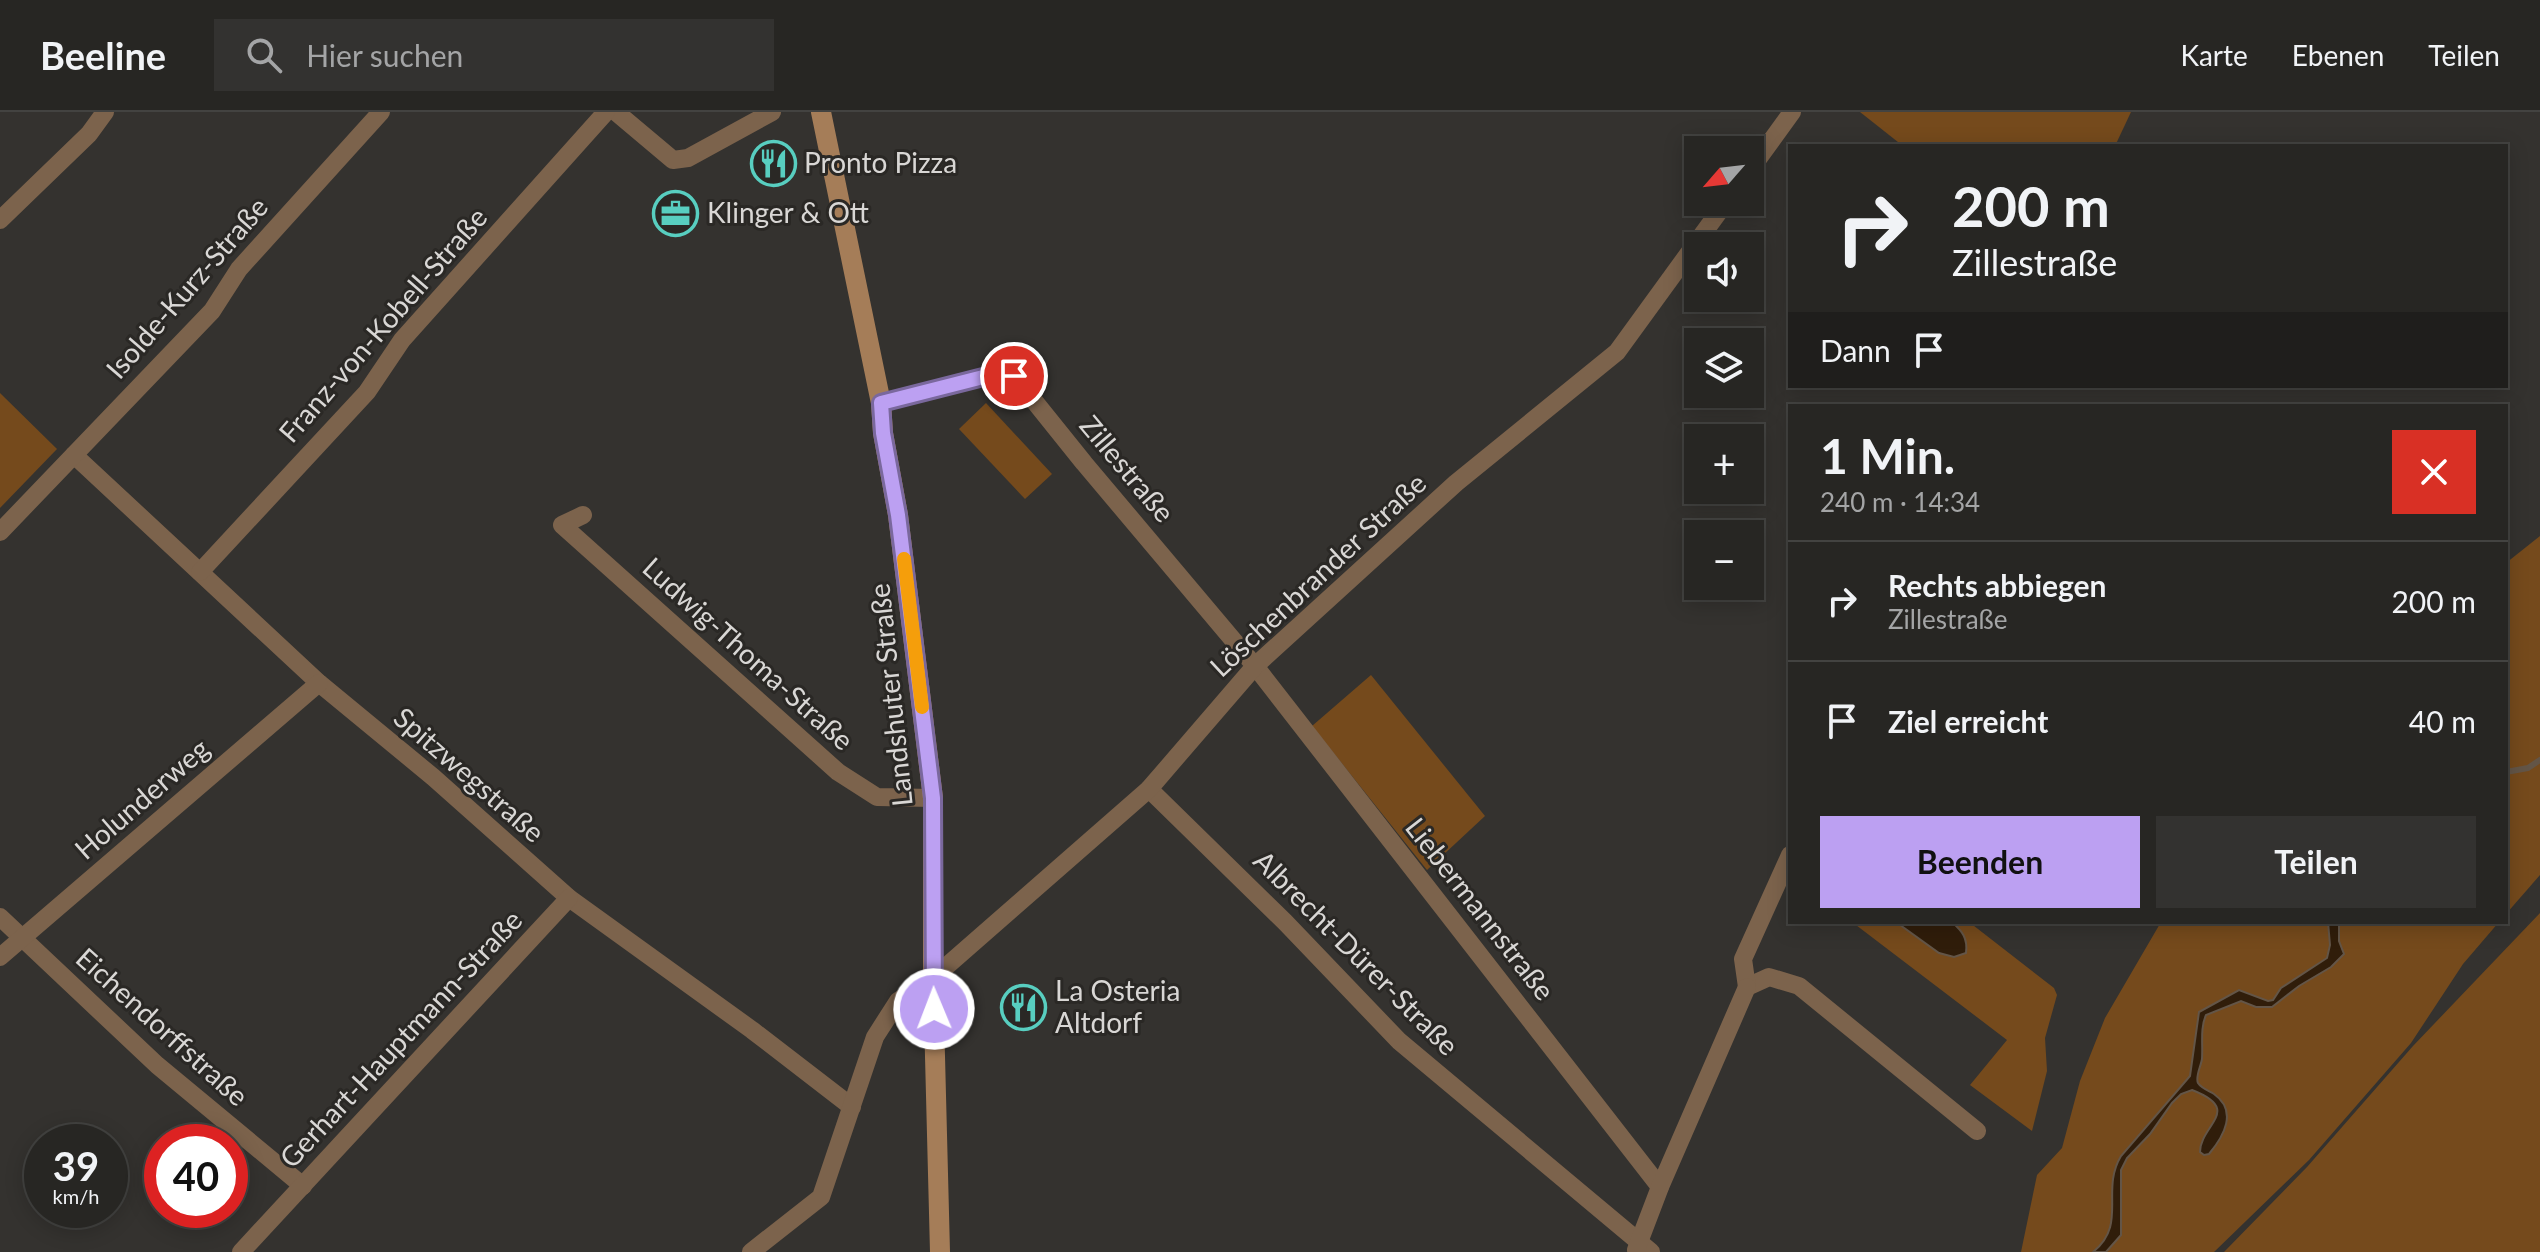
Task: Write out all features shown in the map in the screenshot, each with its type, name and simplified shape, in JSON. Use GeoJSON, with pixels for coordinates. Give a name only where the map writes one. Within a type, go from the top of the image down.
{"type":"FeatureCollection","features":[{"type":"Feature","properties":{"kind":"street"},"geometry":{"type":"LineString","coordinates":[[0,220],[89,134],[105,112]]}},
{"type":"Feature","properties":{"kind":"street","name":"Isolde-Kurz-Straße"},"geometry":{"type":"LineString","coordinates":[[0,532],[212,311],[239,269],[381,112]]}},
{"type":"Feature","properties":{"kind":"street","name":"Franz-von-Kobell-Straße"},"geometry":{"type":"LineString","coordinates":[[200,572],[367,392],[402,340],[606,112]]}},
{"type":"Feature","properties":{"kind":"street"},"geometry":{"type":"LineString","coordinates":[[616,112],[673,160],[688,158],[772,112]]}},
{"type":"Feature","properties":{"kind":"street","name":"Landshuter Straße"},"geometry":{"type":"LineString","coordinates":[[821,112],[881,403],[933,798],[933,978],[940,1252]]}},
{"type":"Feature","properties":{"kind":"street"},"geometry":{"type":"LineString","coordinates":[[1764,151],[1792,112]]}},
{"type":"Feature","properties":{"kind":"street","name":"Löschenbrander Straße"},"geometry":{"type":"LineString","coordinates":[[751,1252],[821,1197],[875,1037],[898,1001],[933,978],[1149,789],[1255,666],[1456,483],[1617,352],[1716,216]]}},
{"type":"Feature","properties":{"kind":"street","name":"Zillestraße"},"geometry":{"type":"LineString","coordinates":[[881,403],[999,373],[1014,376],[1255,666]]}},
{"type":"Feature","properties":{"kind":"street","name":"Spitzwegstraße"},"geometry":{"type":"LineString","coordinates":[[74,455],[319,683],[433,777],[569,898],[752,1030],[852,1107]]}},
{"type":"Feature","properties":{"kind":"street","name":"Ludwig-Thoma-Straße"},"geometry":{"type":"LineString","coordinates":[[583,515],[562,525],[838,772],[877,797],[933,798]]}},
{"type":"Feature","properties":{"kind":"street","name":"Liebermannstraße"},"geometry":{"type":"LineString","coordinates":[[1255,666],[1660,1187]]}},
{"type":"Feature","properties":{"kind":"street","name":"Holunderweg"},"geometry":{"type":"LineString","coordinates":[[0,957],[319,683]]}},
{"type":"Feature","properties":{"kind":"street","name":"Albrecht-Dürer-Straße"},"geometry":{"type":"LineString","coordinates":[[1149,789],[1285,922],[1399,1041],[1642,1248]]}},
{"type":"Feature","properties":{"kind":"street"},"geometry":{"type":"LineString","coordinates":[[1642,1248],[1660,1187],[1747,987],[1743,959],[1788,859]]}},
{"type":"Feature","properties":{"kind":"street","name":"Gerhart-Hauptmann-Straße"},"geometry":{"type":"LineString","coordinates":[[241,1252],[569,898]]}},
{"type":"Feature","properties":{"kind":"street","name":"Eichendorffstraße"},"geometry":{"type":"LineString","coordinates":[[0,917],[157,1065],[303,1186]]}},
{"type":"Feature","properties":{"kind":"street"},"geometry":{"type":"LineString","coordinates":[[1747,987],[1769,977],[1799,986],[1977,1131]]}},
{"type":"Feature","properties":{"kind":"shaded area"},"geometry":{"type":"Polygon","coordinates":[[[1860,112],[2131,112],[2116,144],[1900,144],[1860,112]]]}},
{"type":"Feature","properties":{"kind":"shaded area"},"geometry":{"type":"Polygon","coordinates":[[[0,393],[57,449],[0,508],[0,393]]]}},
{"type":"Feature","properties":{"kind":"shaded area"},"geometry":{"type":"Polygon","coordinates":[[[986,403],[1052,474],[1025,499],[959,429],[986,403]]]}},
{"type":"Feature","properties":{"kind":"shaded area"},"geometry":{"type":"Polygon","coordinates":[[[2540,536],[2540,875],[2508,912],[2508,561],[2540,536]]]}},
{"type":"Feature","properties":{"kind":"shaded area"},"geometry":{"type":"Polygon","coordinates":[[[1371,675],[1485,816],[1427,870],[1312,726],[1371,675]]]}},
{"type":"Feature","properties":{"kind":"shaded area"},"geometry":{"type":"Polygon","coordinates":[[[2540,913],[2540,1252],[2224,1252],[2307,1167],[2413,1046],[2540,913]]]}},
{"type":"Feature","properties":{"kind":"shaded area"},"geometry":{"type":"Polygon","coordinates":[[[1855,924],[1972,924],[2054,988],[2057,995],[2045,1038],[2047,1071],[2032,1131],[1970,1085],[2007,1040],[1855,924]]]}},
{"type":"Feature","properties":{"kind":"shaded area"},"geometry":{"type":"Polygon","coordinates":[[[1899,924],[1954,924],[1964,935],[1966,953],[1954,957],[1939,953],[1899,924]]]}},
{"type":"Feature","properties":{"kind":"shaded area"},"geometry":{"type":"Polygon","coordinates":[[[2160,924],[2497,924],[2463,964],[2411,1043],[2309,1160],[2214,1252],[2021,1252],[2037,1175],[2062,1148],[2080,1081],[2105,1018],[2160,924]]]}},
{"type":"Feature","properties":{"kind":"shaded area"},"geometry":{"type":"Polygon","coordinates":[[[2328,924],[2339,924],[2339,941],[2344,954],[2331,967],[2272,1007],[2256,1007],[2241,1001],[2206,1015],[2197,1081],[2214,1094],[2225,1108],[2224,1132],[2209,1154],[2200,1152],[2202,1142],[2216,1118],[2215,1104],[2192,1090],[2181,1094],[2127,1158],[2121,1170],[2121,1235],[2106,1252],[2093,1252],[2109,1230],[2115,1169],[2121,1156],[2190,1076],[2199,1012],[2239,990],[2273,1000],[2281,988],[2327,958],[2330,945],[2328,924]]]}},
{"type":"Feature","properties":{"kind":"waterway"},"geometry":{"type":"LineString","coordinates":[[2508,772],[2528,768],[2540,760]]}},
{"type":"Feature","properties":{"kind":"slow traffic"},"geometry":{"type":"LineString","coordinates":[[904,559],[922,707]]}},
{"type":"Feature","properties":{"kind":"place","name":"Pronto Pizza"},"geometry":{"type":"Point","coordinates":[773,163]}},
{"type":"Feature","properties":{"kind":"place","name":"Klinger & Ott"},"geometry":{"type":"Point","coordinates":[676,213]}},
{"type":"Feature","properties":{"kind":"place","name":"La Osteria Altdorf"},"geometry":{"type":"Point","coordinates":[1024,1007]}},
{"type":"Feature","properties":{"kind":"route"},"geometry":{"type":"LineString","coordinates":[[934,1009],[933,798],[881,403],[999,373],[1014,376]]}}]}
